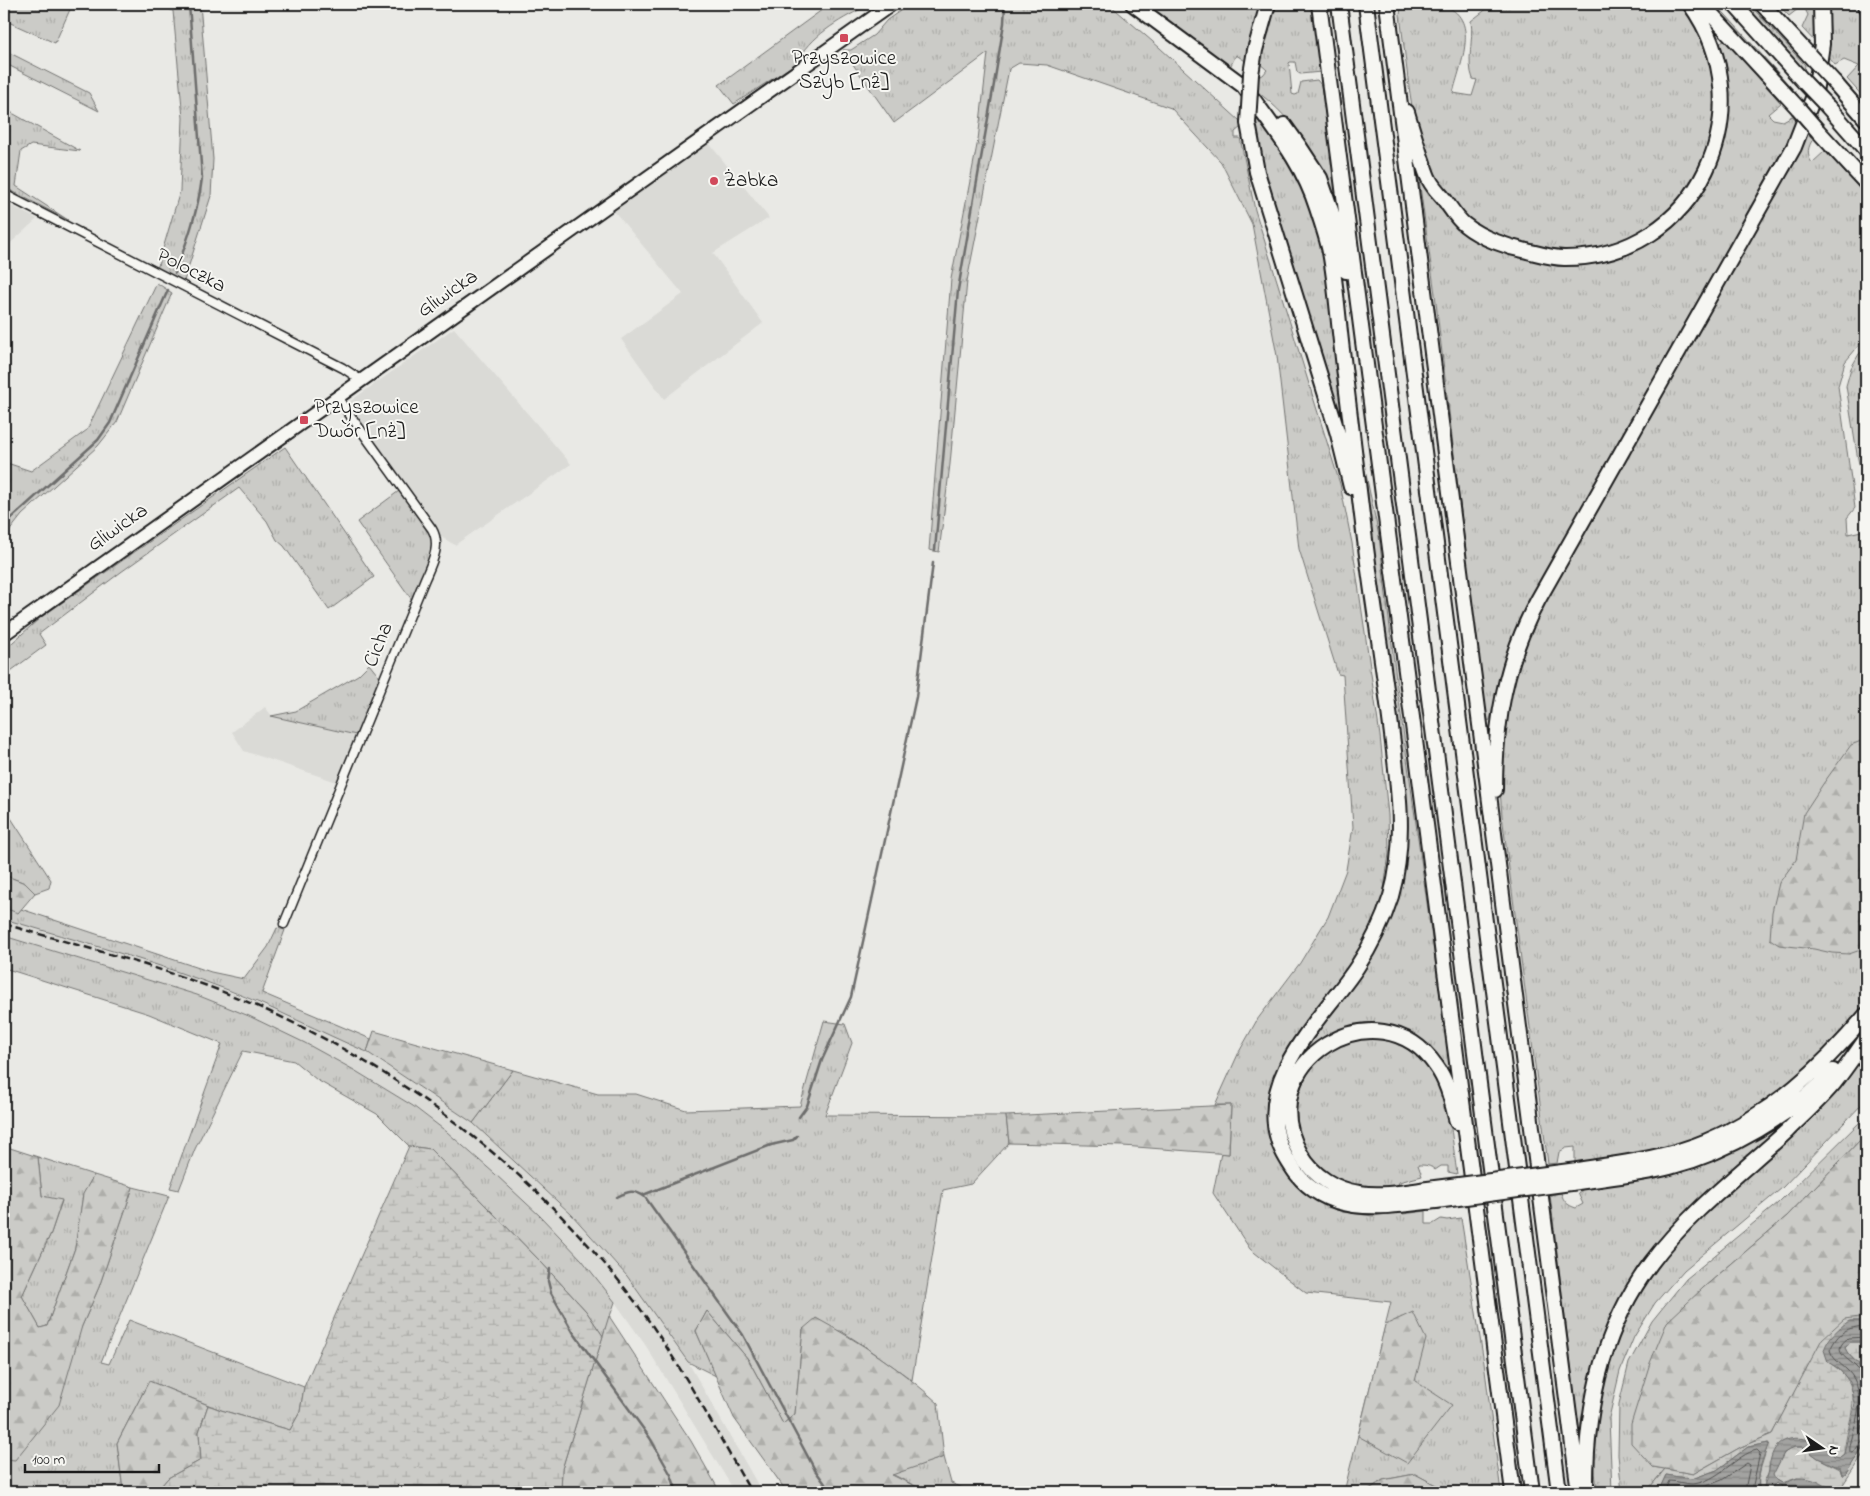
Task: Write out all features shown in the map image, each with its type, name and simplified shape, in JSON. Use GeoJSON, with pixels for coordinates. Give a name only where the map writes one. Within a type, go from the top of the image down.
{"type":"FeatureCollection","features":[{"type":"Feature","properties":{"kind":"highway"},"geometry":{"type":"LineString","coordinates":[[1133,4],[1247,80],[1287,129],[1320,178],[1339,234],[1365,354]]}},
{"type":"Feature","properties":{"kind":"highway"},"geometry":{"type":"LineString","coordinates":[[1268,4],[1247,80],[1248,123],[1257,172],[1338,434],[1365,541]]}},
{"type":"Feature","properties":{"kind":"highway"},"geometry":{"type":"LineString","coordinates":[[1320,4],[1513,1492]]}},
{"type":"Feature","properties":{"kind":"highway"},"geometry":{"type":"LineString","coordinates":[[1339,4],[1532,1492]]}},
{"type":"Feature","properties":{"kind":"highway"},"geometry":{"type":"LineString","coordinates":[[1366,4],[1559,1492]]}},
{"type":"Feature","properties":{"kind":"highway"},"geometry":{"type":"LineString","coordinates":[[1386,4],[1579,1492]]}},
{"type":"Feature","properties":{"kind":"highway"},"geometry":{"type":"LineString","coordinates":[[1396,74],[1429,180],[1464,225],[1503,246],[1554,258],[1610,252],[1644,237],[1673,216],[1698,184],[1716,147],[1722,111],[1722,88],[1718,64],[1704,24],[1690,4]]}},
{"type":"Feature","properties":{"kind":"highway"},"geometry":{"type":"LineString","coordinates":[[1702,4],[1866,184]]}},
{"type":"Feature","properties":{"kind":"highway"},"geometry":{"type":"LineString","coordinates":[[1734,4],[1866,150]]}},
{"type":"Feature","properties":{"kind":"highway"},"geometry":{"type":"LineString","coordinates":[[1762,4],[1866,119]]}},
{"type":"Feature","properties":{"kind":"highway"},"geometry":{"type":"LineString","coordinates":[[1496,854],[1495,762],[1503,696],[1514,652],[1538,600],[1794,147],[1815,93],[1822,44],[1821,4]]}},
{"type":"Feature","properties":{"kind":"highway"},"geometry":{"type":"LineString","coordinates":[[1247,80],[1262,113],[1284,140],[1302,172],[1316,204],[1330,252],[1401,821],[1396,871],[1391,896],[1371,944],[1358,967],[1286,1066],[1275,1095],[1274,1122],[1278,1139],[1292,1167],[1301,1179],[1325,1197],[1354,1206],[1370,1207],[1436,1195],[1570,1177],[1670,1167],[1694,1160],[1740,1141],[1785,1113],[1830,1075],[1866,1037]]}},
{"type":"Feature","properties":{"kind":"highway"},"geometry":{"type":"LineString","coordinates":[[1570,1177],[1706,1142],[1754,1118],[1796,1088],[1817,1070],[1866,1015]]}},
{"type":"Feature","properties":{"kind":"highway"},"geometry":{"type":"LineString","coordinates":[[1436,1195],[1352,1192],[1331,1184],[1304,1160],[1292,1138],[1288,1109],[1290,1096],[1301,1069],[1323,1045],[1342,1036],[1363,1032],[1388,1033],[1415,1044],[1436,1065],[1443,1077],[1449,1091],[1471,1173]]}},
{"type":"Feature","properties":{"kind":"highway"},"geometry":{"type":"LineString","coordinates":[[1586,1492],[1588,1431],[1594,1388],[1611,1335],[1632,1291],[1651,1262],[1674,1235],[1788,1130],[1821,1096],[1834,1082],[1866,1037]]}},
{"type":"Feature","properties":{"kind":"main road","name":"Gliwicka"},"geometry":{"type":"LineString","coordinates":[[4,636],[27,617],[892,4]]}},
{"type":"Feature","properties":{"kind":"street","name":"Poloczka"},"geometry":{"type":"LineString","coordinates":[[4,194],[343,368],[361,380]]}},
{"type":"Feature","properties":{"kind":"street","name":"Cicha"},"geometry":{"type":"LineString","coordinates":[[284,924],[421,590],[437,542],[432,529],[337,397]]}},
{"type":"Feature","properties":{"kind":"shaded area"},"geometry":{"type":"Polygon","coordinates":[[[708,142],[769,218],[713,253],[763,323],[664,399],[621,339],[683,294],[614,211],[708,142]]]}},
{"type":"Feature","properties":{"kind":"shaded area"},"geometry":{"type":"Polygon","coordinates":[[[4,202],[37,219],[4,249],[4,202]]]}},
{"type":"Feature","properties":{"kind":"shaded area"},"geometry":{"type":"Polygon","coordinates":[[[454,328],[571,464],[455,545],[441,537],[349,402],[454,328]]]}},
{"type":"Feature","properties":{"kind":"shaded area"},"geometry":{"type":"Polygon","coordinates":[[[265,707],[272,716],[356,735],[337,782],[244,751],[232,732],[265,707]]]}},
{"type":"Feature","properties":{"kind":"shaded area"},"geometry":{"type":"Polygon","coordinates":[[[4,919],[186,974],[283,1014],[367,1052],[473,1123],[572,1215],[627,1276],[688,1362],[762,1492],[735,1492],[646,1346],[615,1302],[495,1174],[447,1132],[413,1106],[354,1070],[248,1016],[197,995],[4,936],[4,919]]]}},
{"type":"Feature","properties":{"kind":"green space"},"geometry":{"type":"Polygon","coordinates":[[[1431,3],[1442,5],[1454,11],[1462,20],[1465,30],[1465,43],[1453,93],[1472,96],[1477,80],[1473,79],[1470,65],[1471,21],[1493,4],[1682,4],[1709,56],[1716,95],[1715,125],[1696,180],[1673,210],[1642,233],[1615,245],[1591,252],[1539,251],[1489,233],[1456,206],[1438,185],[1415,126],[1400,15],[1401,7],[1411,4],[1431,3]]]}},
{"type":"Feature","properties":{"kind":"green space"},"geometry":{"type":"Polygon","coordinates":[[[4,4],[72,5],[55,43],[4,20],[4,4]]]}},
{"type":"Feature","properties":{"kind":"green space"},"geometry":{"type":"Polygon","coordinates":[[[158,4],[200,4],[213,159],[211,196],[184,281],[157,269],[180,191],[183,118],[173,11],[158,4]]]}},
{"type":"Feature","properties":{"kind":"green space"},"geometry":{"type":"Polygon","coordinates":[[[830,4],[860,4],[863,8],[844,18],[817,37],[809,45],[798,62],[734,104],[719,85],[830,4]]]}},
{"type":"Feature","properties":{"kind":"green space"},"geometry":{"type":"Polygon","coordinates":[[[910,4],[1109,4],[1240,121],[1241,127],[1235,132],[1235,138],[1240,138],[1255,210],[1340,484],[1352,543],[1380,736],[1388,815],[1389,854],[1383,896],[1364,944],[1287,1054],[1270,1090],[1268,1126],[1276,1153],[1294,1181],[1315,1199],[1342,1212],[1373,1216],[1426,1211],[1426,1224],[1433,1224],[1441,1219],[1461,1218],[1484,1363],[1501,1492],[1449,1492],[1415,1474],[1383,1480],[1365,1492],[1344,1492],[1391,1302],[1306,1293],[1250,1249],[1213,1193],[1221,1153],[1229,1154],[1231,1105],[1215,1105],[1239,1052],[1257,1020],[1300,963],[1328,917],[1346,870],[1353,827],[1343,675],[1338,674],[1299,549],[1277,356],[1252,224],[1221,162],[1171,108],[1047,65],[1019,63],[1009,69],[967,281],[950,464],[939,552],[929,550],[951,279],[978,140],[988,53],[894,123],[843,50],[851,50],[874,35],[887,20],[910,4]]]}},
{"type":"Feature","properties":{"kind":"green space"},"geometry":{"type":"Polygon","coordinates":[[[1144,4],[1263,4],[1247,62],[1236,55],[1230,67],[1144,4]]]}},
{"type":"Feature","properties":{"kind":"green space"},"geometry":{"type":"Polygon","coordinates":[[[1274,4],[1312,4],[1321,72],[1300,74],[1297,72],[1295,62],[1290,62],[1292,94],[1298,94],[1301,82],[1317,80],[1321,85],[1339,207],[1336,208],[1313,157],[1295,129],[1271,103],[1255,90],[1256,77],[1263,75],[1267,70],[1258,62],[1274,4]]]}},
{"type":"Feature","properties":{"kind":"green space"},"geometry":{"type":"Polygon","coordinates":[[[1709,4],[1716,4],[1798,95],[1797,99],[1709,4]]]}},
{"type":"Feature","properties":{"kind":"green space"},"geometry":{"type":"Polygon","coordinates":[[[1743,4],[1749,4],[1805,65],[1804,71],[1743,4]]]}},
{"type":"Feature","properties":{"kind":"green space"},"geometry":{"type":"Polygon","coordinates":[[[1778,4],[1816,4],[1817,44],[1802,28],[1808,15],[1803,5],[1789,16],[1778,4]]]}},
{"type":"Feature","properties":{"kind":"green space"},"geometry":{"type":"Polygon","coordinates":[[[1828,4],[1859,4],[1866,19],[1866,100],[1847,79],[1859,66],[1844,60],[1835,65],[1827,55],[1830,31],[1828,4]]]}},
{"type":"Feature","properties":{"kind":"green space"},"geometry":{"type":"Polygon","coordinates":[[[1724,39],[1781,103],[1768,114],[1773,119],[1783,121],[1792,116],[1798,121],[1699,304],[1527,605],[1506,654],[1490,720],[1486,722],[1435,294],[1417,165],[1456,220],[1557,263],[1590,262],[1625,252],[1686,211],[1706,184],[1720,155],[1727,126],[1728,100],[1725,69],[1719,45],[1724,39]]]}},
{"type":"Feature","properties":{"kind":"green space"},"geometry":{"type":"Polygon","coordinates":[[[4,50],[89,93],[99,111],[8,65],[5,109],[80,151],[31,145],[21,151],[16,186],[68,220],[4,187],[4,50]]]}},
{"type":"Feature","properties":{"kind":"green space"},"geometry":{"type":"Polygon","coordinates":[[[1254,112],[1296,172],[1320,232],[1349,455],[1261,168],[1254,112]]]}},
{"type":"Feature","properties":{"kind":"green space"},"geometry":{"type":"Polygon","coordinates":[[[1806,132],[1813,139],[1808,151],[1812,163],[1825,151],[1866,196],[1866,337],[1845,362],[1838,386],[1855,508],[1847,518],[1848,534],[1866,530],[1866,1004],[1826,1053],[1811,1068],[1759,1108],[1739,1119],[1699,1138],[1658,1151],[1575,1165],[1575,1147],[1566,1148],[1559,1152],[1557,1163],[1548,1164],[1502,815],[1499,777],[1505,707],[1527,635],[1806,132]]]}},
{"type":"Feature","properties":{"kind":"green space"},"geometry":{"type":"Polygon","coordinates":[[[157,283],[172,293],[117,422],[98,446],[22,515],[4,538],[4,462],[31,471],[87,430],[157,283]]]}},
{"type":"Feature","properties":{"kind":"green space"},"geometry":{"type":"Polygon","coordinates":[[[1866,348],[1866,500],[1846,386],[1851,368],[1859,354],[1866,348]]]}},
{"type":"Feature","properties":{"kind":"green space"},"geometry":{"type":"Polygon","coordinates":[[[285,447],[374,577],[329,610],[284,546],[277,540],[267,521],[239,488],[121,572],[39,634],[46,645],[4,676],[4,650],[40,618],[285,447]]]}},
{"type":"Feature","properties":{"kind":"green space"},"geometry":{"type":"Polygon","coordinates":[[[1365,470],[1379,536],[1397,687],[1450,1068],[1420,1039],[1396,1028],[1383,1026],[1370,1025],[1344,1028],[1321,1039],[1306,1052],[1303,1050],[1398,885],[1383,628],[1365,470]]]}},
{"type":"Feature","properties":{"kind":"green space"},"geometry":{"type":"Polygon","coordinates":[[[399,491],[434,536],[431,554],[412,600],[357,522],[399,491]]]}},
{"type":"Feature","properties":{"kind":"green space"},"geometry":{"type":"Polygon","coordinates":[[[369,664],[381,679],[356,735],[271,716],[296,711],[358,675],[369,664]]]}},
{"type":"Feature","properties":{"kind":"green space"},"geometry":{"type":"Polygon","coordinates":[[[1866,739],[1866,948],[1849,954],[1779,945],[1770,939],[1772,912],[1779,883],[1796,860],[1804,813],[1851,745],[1866,739]]]}},
{"type":"Feature","properties":{"kind":"green space"},"geometry":{"type":"Polygon","coordinates":[[[11,818],[51,880],[49,888],[35,893],[25,883],[4,875],[4,821],[11,818]]]}},
{"type":"Feature","properties":{"kind":"green space"},"geometry":{"type":"Polygon","coordinates":[[[4,875],[25,883],[35,893],[18,913],[4,908],[4,875]]]}},
{"type":"Feature","properties":{"kind":"green space"},"geometry":{"type":"Polygon","coordinates":[[[4,908],[18,912],[21,909],[211,972],[244,979],[268,947],[277,928],[285,930],[262,993],[371,1039],[367,1052],[228,990],[117,952],[4,919],[4,908]]]}},
{"type":"Feature","properties":{"kind":"green space"},"geometry":{"type":"Polygon","coordinates":[[[4,936],[197,995],[249,1016],[305,1043],[413,1106],[447,1132],[495,1174],[540,1216],[582,1260],[615,1302],[603,1336],[586,1311],[541,1262],[430,1149],[409,1146],[377,1114],[317,1080],[294,1061],[243,1051],[195,1149],[179,1190],[170,1188],[222,1044],[149,1014],[4,968],[4,936]]]}},
{"type":"Feature","properties":{"kind":"green space"},"geometry":{"type":"Polygon","coordinates":[[[824,1021],[845,1024],[852,1043],[825,1115],[1006,1116],[1009,1143],[971,1184],[943,1190],[912,1380],[841,1331],[803,1329],[795,1414],[783,1424],[748,1359],[707,1311],[696,1331],[716,1376],[688,1362],[627,1276],[572,1215],[473,1123],[513,1070],[598,1094],[636,1094],[686,1110],[800,1106],[824,1021]]]}},
{"type":"Feature","properties":{"kind":"green space"},"geometry":{"type":"Polygon","coordinates":[[[374,1031],[513,1070],[473,1123],[367,1052],[374,1031]]]}},
{"type":"Feature","properties":{"kind":"green space"},"geometry":{"type":"Polygon","coordinates":[[[1364,1037],[1387,1039],[1408,1048],[1423,1060],[1435,1075],[1443,1093],[1448,1112],[1457,1174],[1448,1172],[1448,1166],[1441,1166],[1435,1170],[1431,1167],[1418,1165],[1422,1176],[1399,1182],[1397,1188],[1370,1189],[1349,1184],[1328,1175],[1317,1166],[1308,1154],[1298,1128],[1297,1114],[1298,1100],[1308,1073],[1330,1050],[1345,1041],[1364,1037]]]}},
{"type":"Feature","properties":{"kind":"green space"},"geometry":{"type":"Polygon","coordinates":[[[1866,1055],[1866,1100],[1782,1188],[1684,1270],[1655,1303],[1634,1337],[1620,1371],[1609,1418],[1612,1492],[1597,1492],[1596,1419],[1602,1385],[1611,1352],[1641,1290],[1661,1261],[1685,1232],[1799,1127],[1866,1055]]]}},
{"type":"Feature","properties":{"kind":"green space"},"geometry":{"type":"Polygon","coordinates":[[[1231,1105],[1229,1154],[1123,1146],[1009,1143],[1006,1116],[1231,1105]]]}},
{"type":"Feature","properties":{"kind":"green space"},"geometry":{"type":"Polygon","coordinates":[[[1794,1115],[1670,1229],[1637,1273],[1598,1355],[1580,1439],[1550,1195],[1561,1193],[1566,1203],[1576,1208],[1583,1204],[1578,1193],[1586,1187],[1681,1170],[1720,1157],[1794,1115]]]}},
{"type":"Feature","properties":{"kind":"green space"},"geometry":{"type":"Polygon","coordinates":[[[1866,1116],[1866,1134],[1787,1216],[1703,1288],[1653,1467],[1665,1469],[1646,1492],[1622,1492],[1618,1455],[1619,1404],[1629,1363],[1652,1321],[1686,1279],[1778,1203],[1866,1116]]]}},
{"type":"Feature","properties":{"kind":"green space"},"geometry":{"type":"Polygon","coordinates":[[[1866,1134],[1866,1317],[1860,1317],[1823,1339],[1772,1434],[1741,1447],[1693,1474],[1653,1467],[1631,1443],[1631,1424],[1650,1363],[1667,1322],[1703,1288],[1787,1216],[1866,1134]]]}},
{"type":"Feature","properties":{"kind":"green space"},"geometry":{"type":"Polygon","coordinates":[[[409,1146],[430,1149],[541,1262],[586,1311],[603,1336],[562,1469],[561,1492],[156,1492],[168,1478],[201,1460],[199,1432],[208,1405],[290,1430],[300,1412],[304,1387],[409,1146]]]}},
{"type":"Feature","properties":{"kind":"green space"},"geometry":{"type":"Polygon","coordinates":[[[7,1147],[38,1157],[42,1196],[62,1200],[51,1233],[22,1296],[40,1328],[47,1326],[75,1248],[83,1194],[94,1175],[133,1187],[99,1287],[82,1326],[59,1405],[15,1460],[4,1459],[4,1157],[7,1147]]]}},
{"type":"Feature","properties":{"kind":"green space"},"geometry":{"type":"Polygon","coordinates":[[[38,1157],[94,1175],[83,1195],[75,1248],[47,1326],[40,1328],[22,1296],[51,1233],[62,1201],[42,1196],[38,1157]]]}},
{"type":"Feature","properties":{"kind":"green space"},"geometry":{"type":"Polygon","coordinates":[[[133,1187],[169,1196],[101,1362],[109,1364],[129,1320],[304,1387],[300,1412],[290,1430],[221,1410],[149,1381],[117,1443],[123,1490],[137,1492],[4,1492],[4,1459],[15,1459],[82,1326],[99,1287],[133,1187]]]}},
{"type":"Feature","properties":{"kind":"green space"},"geometry":{"type":"Polygon","coordinates":[[[707,1311],[748,1359],[783,1424],[795,1414],[803,1329],[816,1318],[880,1357],[910,1379],[938,1403],[944,1457],[892,1475],[927,1492],[787,1492],[734,1418],[696,1331],[707,1311]]]}},
{"type":"Feature","properties":{"kind":"green space"},"geometry":{"type":"Polygon","coordinates":[[[1413,1312],[1426,1339],[1415,1381],[1452,1405],[1407,1463],[1358,1436],[1385,1325],[1413,1312]]]}},
{"type":"Feature","properties":{"kind":"green space"},"geometry":{"type":"Polygon","coordinates":[[[609,1316],[691,1441],[720,1492],[561,1492],[562,1469],[609,1316]]]}},
{"type":"Feature","properties":{"kind":"green space"},"geometry":{"type":"Polygon","coordinates":[[[1866,1317],[1866,1321],[1850,1321],[1828,1362],[1841,1372],[1849,1382],[1852,1392],[1853,1404],[1844,1454],[1840,1457],[1834,1456],[1831,1450],[1802,1438],[1769,1466],[1769,1473],[1764,1481],[1769,1490],[1776,1483],[1783,1486],[1778,1492],[1760,1492],[1759,1479],[1768,1443],[1748,1447],[1717,1470],[1692,1479],[1666,1475],[1658,1492],[1646,1492],[1665,1469],[1693,1474],[1741,1447],[1772,1434],[1822,1339],[1844,1319],[1866,1317]]]}},
{"type":"Feature","properties":{"kind":"green space"},"geometry":{"type":"Polygon","coordinates":[[[1850,1342],[1866,1342],[1866,1373],[1847,1352],[1845,1348],[1850,1342]]]}},
{"type":"Feature","properties":{"kind":"green space"},"geometry":{"type":"Polygon","coordinates":[[[149,1381],[208,1405],[199,1432],[201,1460],[168,1478],[156,1492],[123,1490],[117,1443],[149,1381]]]}},
{"type":"Feature","properties":{"kind":"green space"},"geometry":{"type":"Polygon","coordinates":[[[1866,1442],[1866,1450],[1838,1492],[1832,1492],[1827,1486],[1797,1478],[1782,1483],[1772,1475],[1784,1453],[1794,1447],[1803,1447],[1818,1458],[1840,1469],[1842,1475],[1845,1475],[1866,1442]]]}},
{"type":"Feature","properties":{"kind":"green space"},"geometry":{"type":"Polygon","coordinates":[[[944,1457],[951,1483],[972,1492],[927,1492],[892,1474],[944,1457]]]}},
{"type":"Feature","properties":{"kind":"green space"},"geometry":{"type":"Polygon","coordinates":[[[1415,1474],[1449,1492],[1365,1492],[1383,1480],[1415,1474]]]}},
{"type":"Feature","properties":{"kind":"water"},"geometry":{"type":"Polygon","coordinates":[[[1849,1321],[1866,1321],[1866,1342],[1850,1342],[1845,1348],[1866,1373],[1866,1442],[1845,1475],[1842,1475],[1840,1468],[1818,1458],[1803,1447],[1794,1447],[1784,1453],[1773,1475],[1775,1479],[1782,1483],[1798,1478],[1812,1480],[1821,1483],[1832,1492],[1778,1492],[1782,1486],[1776,1483],[1769,1490],[1764,1489],[1770,1460],[1777,1446],[1782,1442],[1793,1438],[1806,1439],[1825,1447],[1834,1456],[1840,1457],[1844,1454],[1855,1403],[1850,1382],[1839,1369],[1828,1362],[1824,1350],[1831,1337],[1849,1321]]]}},
{"type":"Feature","properties":{"kind":"water"},"geometry":{"type":"Polygon","coordinates":[[[1769,1443],[1759,1473],[1760,1492],[1658,1492],[1666,1475],[1692,1479],[1717,1470],[1748,1447],[1769,1443]]]}},
{"type":"Feature","properties":{"kind":"waterway"},"geometry":{"type":"LineString","coordinates":[[175,273],[192,226],[202,178],[189,4]]}},
{"type":"Feature","properties":{"kind":"waterway"},"geometry":{"type":"LineString","coordinates":[[935,550],[958,290],[994,84],[1004,23],[1005,4]]}},
{"type":"Feature","properties":{"kind":"waterway"},"geometry":{"type":"LineString","coordinates":[[4,525],[98,440],[110,423],[168,290]]}},
{"type":"Feature","properties":{"kind":"waterway"},"geometry":{"type":"LineString","coordinates":[[799,1117],[807,1106],[822,1060],[851,997],[916,697],[933,563]]}},
{"type":"Feature","properties":{"kind":"waterway"},"geometry":{"type":"LineString","coordinates":[[643,1195],[771,1145],[793,1140],[797,1136]]}},
{"type":"Feature","properties":{"kind":"waterway"},"geometry":{"type":"LineString","coordinates":[[617,1197],[631,1192],[645,1197],[743,1335],[815,1470],[831,1492]]}},
{"type":"Feature","properties":{"kind":"waterway"},"geometry":{"type":"LineString","coordinates":[[550,1269],[548,1281],[551,1293],[573,1332],[650,1438],[671,1475],[677,1492]]}},
{"type":"Feature","properties":{"kind":"railway"},"geometry":{"type":"LineString","coordinates":[[4,924],[159,969],[269,1011],[326,1039],[381,1071],[434,1107],[484,1146],[532,1188],[577,1233],[619,1281],[673,1357],[751,1492]]}},
{"type":"Feature","properties":{"kind":"place","name":"Przyszowice Szyb [nż]"},"geometry":{"type":"Point","coordinates":[844,38]}},
{"type":"Feature","properties":{"kind":"place","name":"Żabka"},"geometry":{"type":"Point","coordinates":[714,181]}},
{"type":"Feature","properties":{"kind":"place","name":"Przyszowice Dwór [nż]"},"geometry":{"type":"Point","coordinates":[304,420]}}]}
